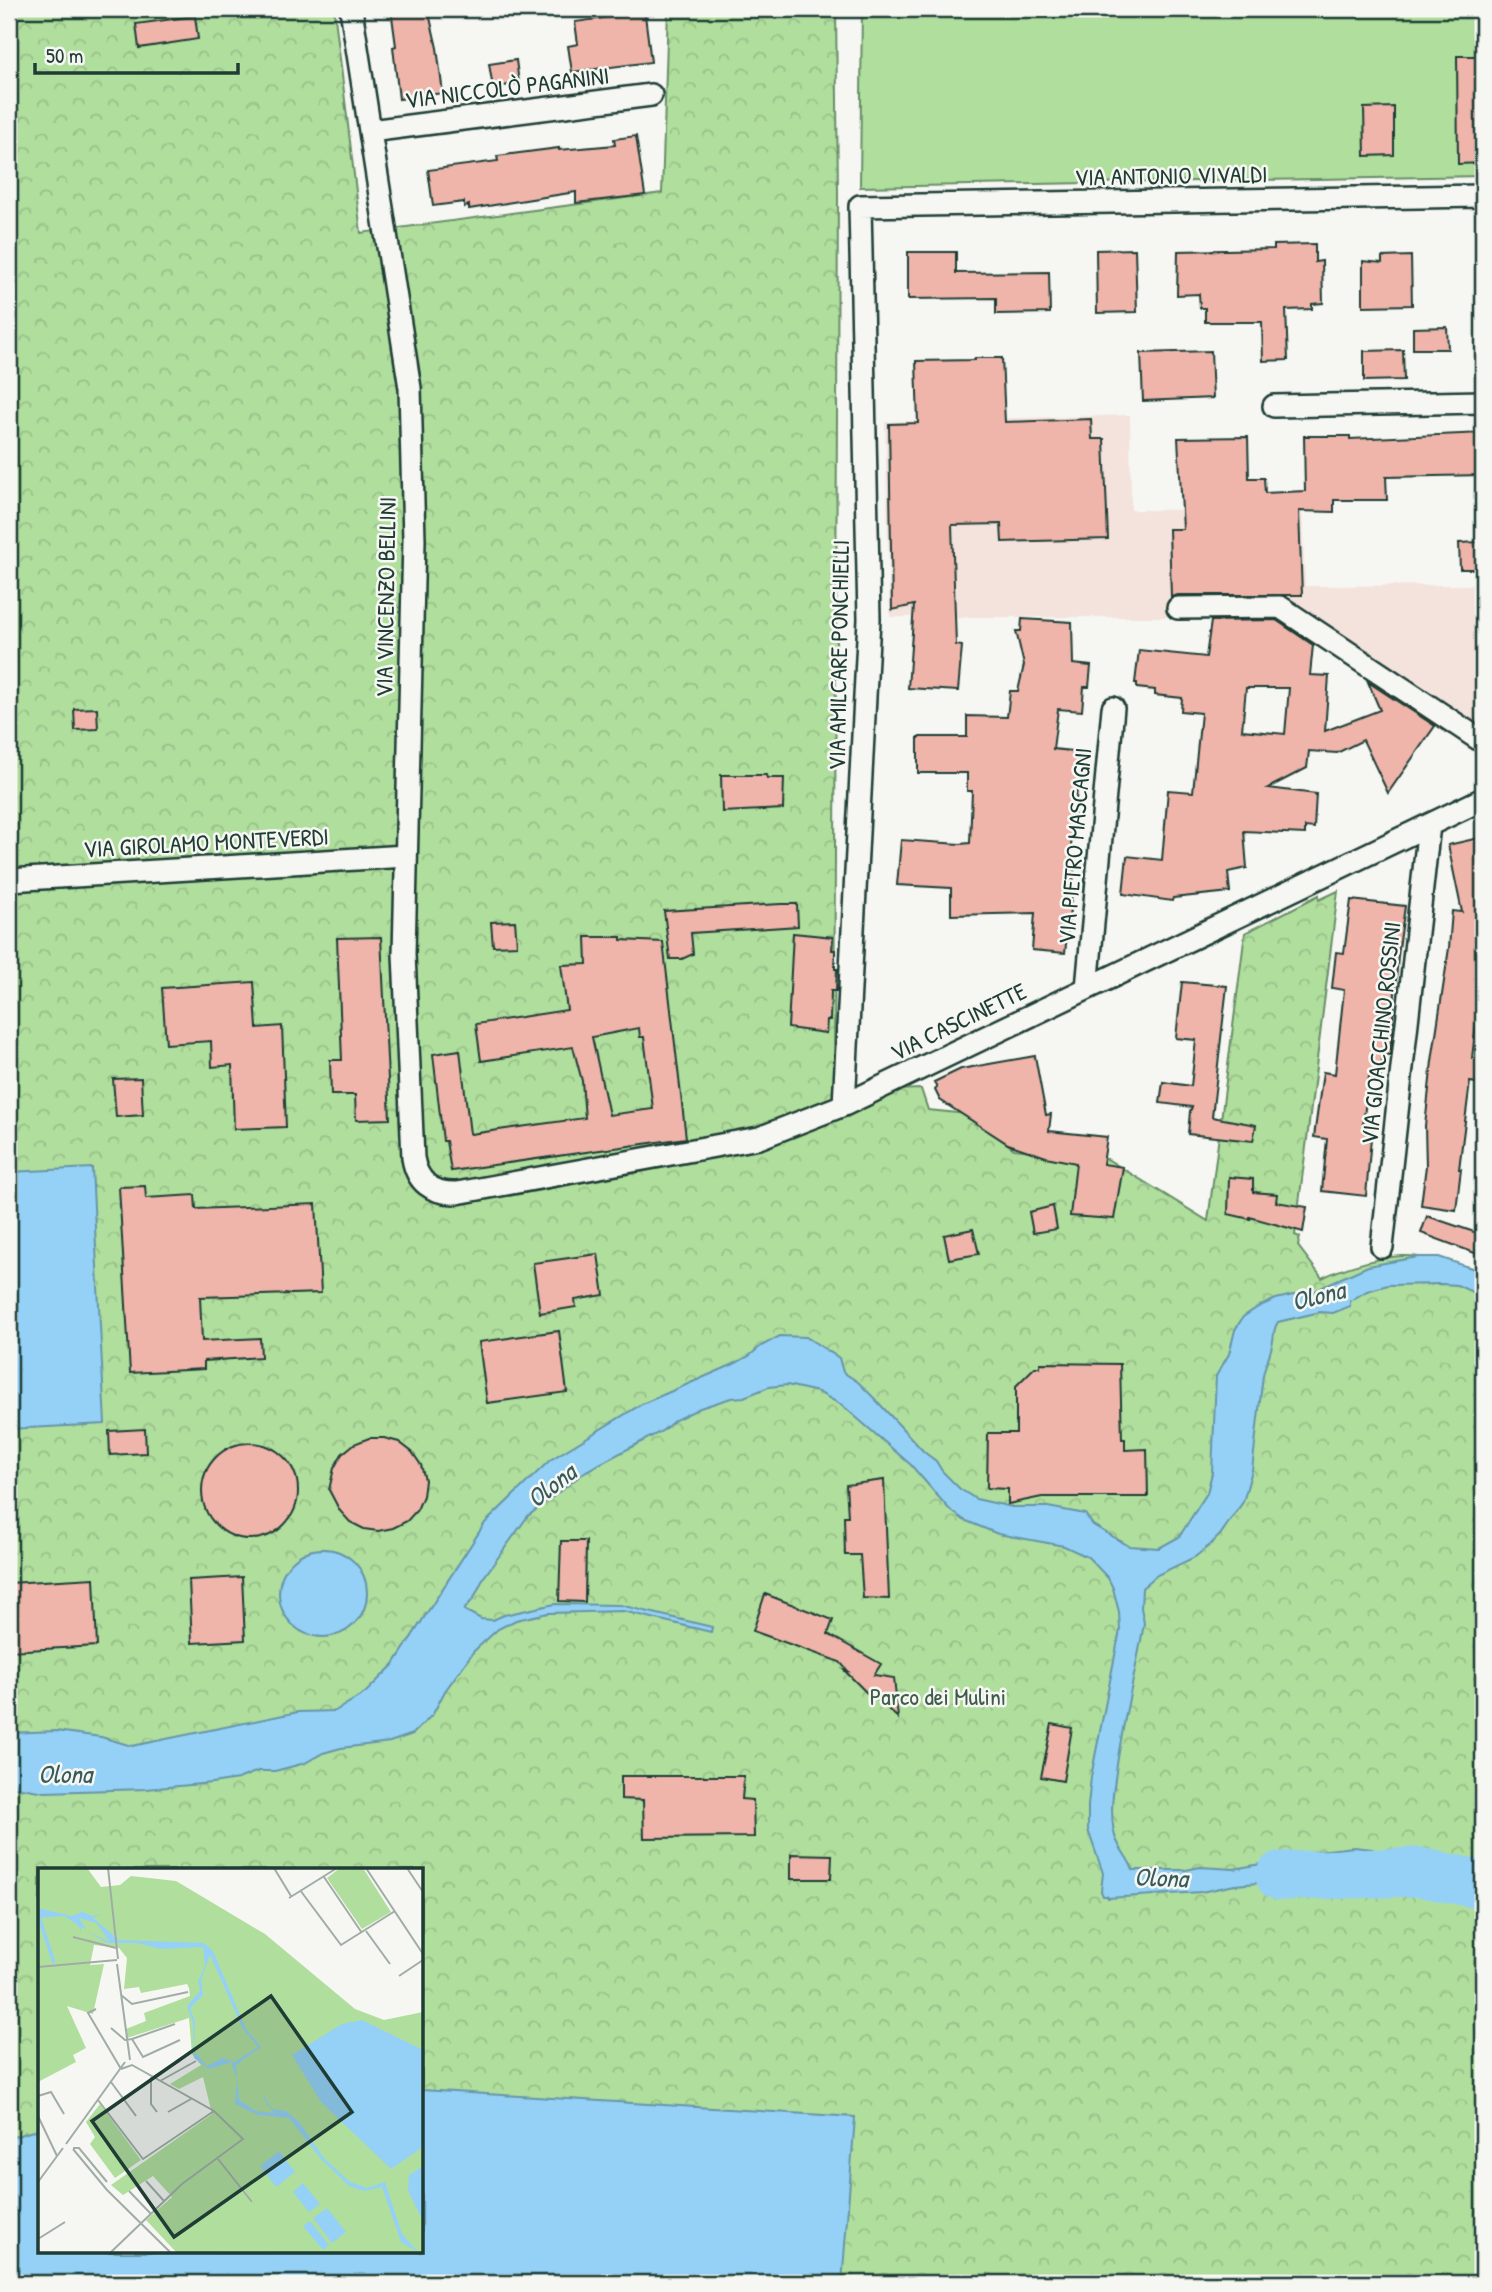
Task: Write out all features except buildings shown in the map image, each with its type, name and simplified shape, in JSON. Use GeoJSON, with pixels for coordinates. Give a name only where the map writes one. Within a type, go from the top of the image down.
{"type":"FeatureCollection","features":[{"type":"Feature","properties":{"kind":"street","name":"VIA VINCENZO BELLINI"},"geometry":{"type":"LineString","coordinates":[[351,9],[410,388],[414,540],[404,954],[413,1158],[419,1177],[426,1185]]}},
{"type":"Feature","properties":{"kind":"street","name":"VIA NICCOLÒ PAGANINI"},"geometry":{"type":"LineString","coordinates":[[370,131],[651,95]]}},
{"type":"Feature","properties":{"kind":"street","name":"VIA ANTONIO VIVALDI"},"geometry":{"type":"LineString","coordinates":[[860,206],[1483,196]]}},
{"type":"Feature","properties":{"kind":"street","name":"VIA AMILCARE PONCHIELLI"},"geometry":{"type":"LineString","coordinates":[[844,1105],[869,619],[860,206]]}},
{"type":"Feature","properties":{"kind":"street"},"geometry":{"type":"LineString","coordinates":[[1274,406],[1483,402]]}},
{"type":"Feature","properties":{"kind":"street"},"geometry":{"type":"LineString","coordinates":[[1178,608],[1280,607],[1483,742]]}},
{"type":"Feature","properties":{"kind":"street","name":"VIA PIETRO MASCAGNI"},"geometry":{"type":"LineString","coordinates":[[1087,988],[1112,708]]}},
{"type":"Feature","properties":{"kind":"street","name":"VIA CASCINETTE"},"geometry":{"type":"LineString","coordinates":[[426,1185],[436,1191],[457,1193],[760,1138],[844,1105],[1483,799]]}},
{"type":"Feature","properties":{"kind":"street","name":"VIA GIOACCHINO ROSSINI"},"geometry":{"type":"LineString","coordinates":[[1382,1247],[1429,825]]}},
{"type":"Feature","properties":{"kind":"street","name":"VIA GIROLAMO MONTEVERDI"},"geometry":{"type":"LineString","coordinates":[[9,880],[406,856]]}},
{"type":"Feature","properties":{"kind":"shaded area"},"geometry":{"type":"Polygon","coordinates":[[[1130,415],[1131,510],[1302,509],[1305,586],[1483,585],[1483,759],[1281,617],[890,617],[885,422],[1130,415]]]}},
{"type":"Feature","properties":{"kind":"green space","name":"Parco dei Mulini"},"geometry":{"type":"Polygon","coordinates":[[[9,9],[334,9],[361,233],[662,193],[668,9],[836,9],[838,192],[834,1074],[865,1091],[921,1089],[928,1110],[968,1114],[1014,1149],[1107,1159],[1208,1221],[1245,933],[1319,895],[1319,900],[1338,891],[1295,1235],[1300,1237],[1298,1246],[1322,1278],[1339,1270],[1383,1258],[1402,1256],[1443,1261],[1483,1272],[1483,2283],[9,2283],[9,9]]]}},
{"type":"Feature","properties":{"kind":"green space"},"geometry":{"type":"Polygon","coordinates":[[[862,9],[1483,9],[1483,176],[860,187],[862,9]]]}},
{"type":"Feature","properties":{"kind":"water"},"geometry":{"type":"Polygon","coordinates":[[[92,1168],[105,1424],[9,1429],[9,1172],[92,1168]]]}},
{"type":"Feature","properties":{"kind":"water"},"geometry":{"type":"Polygon","coordinates":[[[1418,1257],[1439,1257],[1483,1272],[1483,1297],[1457,1285],[1388,1285],[1367,1291],[1350,1301],[1350,1306],[1333,1313],[1320,1312],[1278,1322],[1276,1325],[1263,1375],[1252,1470],[1243,1502],[1211,1544],[1195,1557],[1157,1575],[1142,1588],[1141,1608],[1144,1623],[1119,1753],[1112,1802],[1113,1824],[1117,1842],[1133,1870],[1186,1870],[1200,1867],[1234,1869],[1271,1862],[1283,1855],[1354,1847],[1483,1874],[1483,1898],[1418,1882],[1361,1874],[1235,1885],[1201,1892],[1108,1898],[1103,1896],[1103,1873],[1088,1830],[1088,1806],[1091,1777],[1120,1630],[1119,1612],[1108,1578],[1088,1557],[1064,1546],[998,1534],[964,1520],[949,1509],[911,1465],[842,1405],[818,1392],[787,1385],[769,1387],[744,1397],[731,1398],[700,1408],[586,1471],[528,1516],[464,1610],[481,1619],[493,1620],[555,1604],[620,1605],[712,1627],[711,1632],[623,1611],[548,1613],[516,1620],[498,1629],[474,1651],[445,1691],[433,1714],[413,1734],[390,1742],[341,1748],[323,1753],[305,1763],[212,1783],[146,1789],[45,1792],[9,1786],[9,1733],[56,1731],[101,1737],[132,1746],[298,1712],[335,1711],[365,1693],[394,1664],[485,1523],[550,1460],[642,1404],[734,1364],[780,1336],[806,1337],[839,1358],[843,1372],[876,1400],[960,1489],[976,1499],[1012,1507],[1048,1507],[1085,1514],[1093,1525],[1129,1546],[1159,1548],[1179,1537],[1207,1493],[1212,1473],[1216,1376],[1229,1354],[1235,1330],[1243,1317],[1276,1299],[1309,1295],[1368,1266],[1418,1257]]]}},
{"type":"Feature","properties":{"kind":"water"},"geometry":{"type":"Polygon","coordinates":[[[323,1549],[340,1552],[354,1562],[364,1576],[367,1593],[364,1610],[354,1624],[340,1634],[323,1637],[306,1634],[292,1624],[282,1610],[279,1593],[282,1576],[292,1562],[306,1552],[323,1549]]]}},
{"type":"Feature","properties":{"kind":"water"},"geometry":{"type":"Polygon","coordinates":[[[424,2090],[855,2117],[842,2283],[9,2283],[9,2138],[38,2130],[38,2254],[424,2254],[424,2090]]]}},
{"type":"Feature","properties":{"kind":"waterway","name":"Olona"},"geometry":{"type":"LineString","coordinates":[[1280,1876],[1419,1872],[1483,1885]]}}]}
